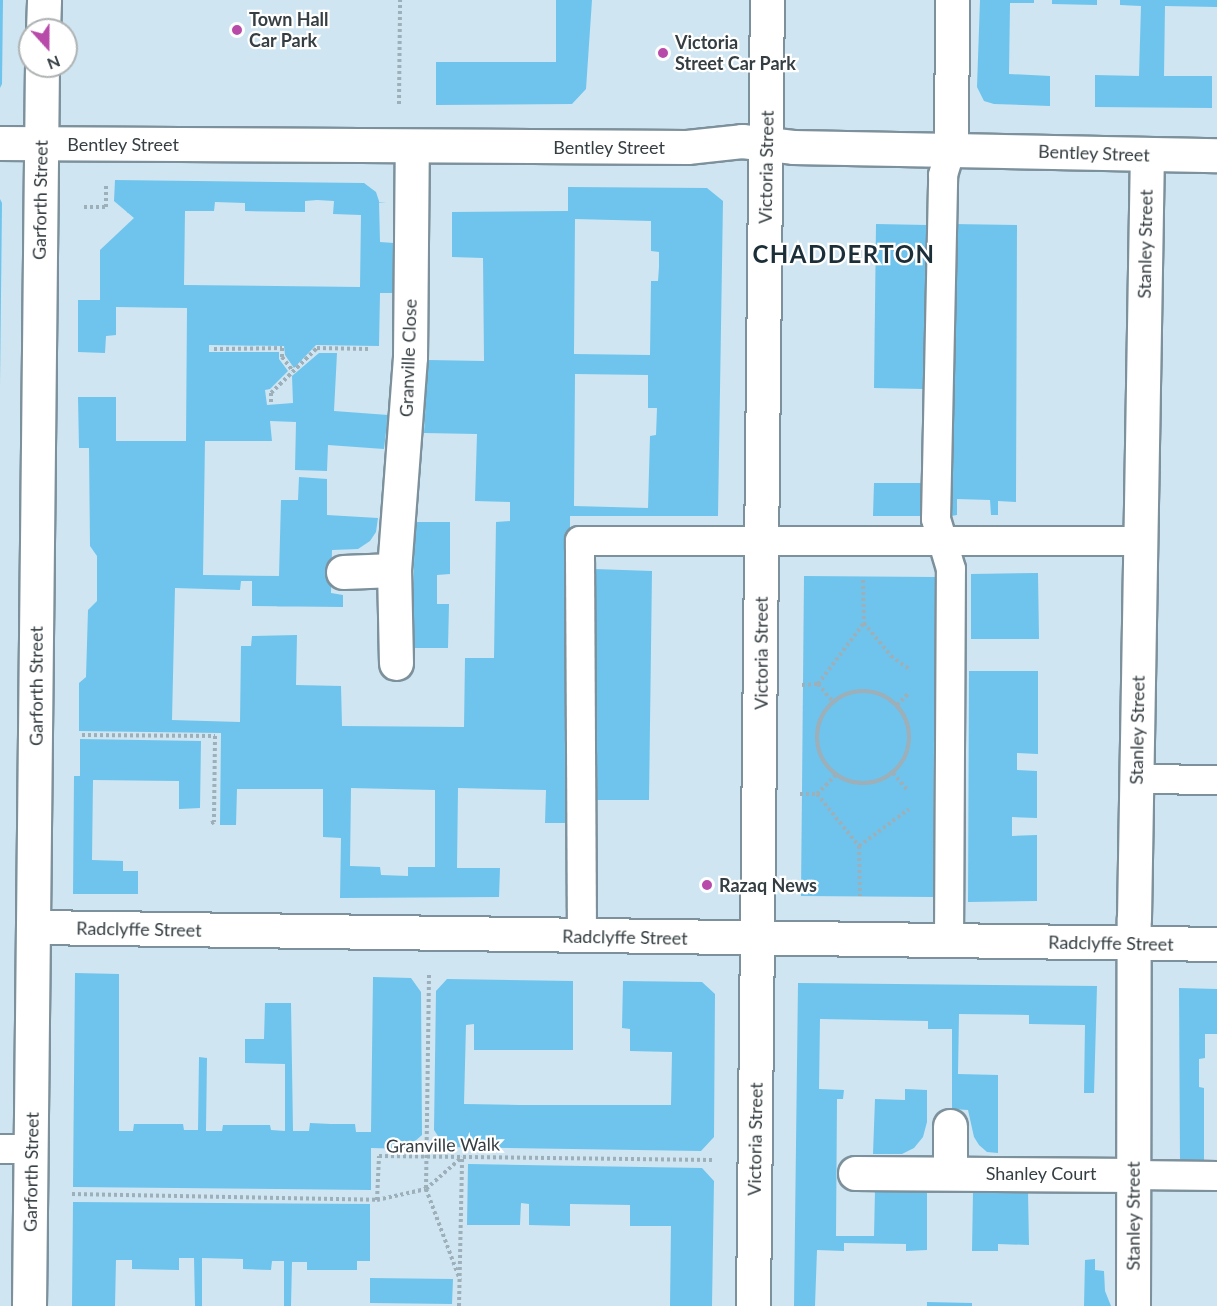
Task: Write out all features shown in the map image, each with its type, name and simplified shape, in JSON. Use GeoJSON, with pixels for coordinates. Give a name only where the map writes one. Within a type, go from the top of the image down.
{"type":"FeatureCollection","features":[{"type":"Feature","properties":{"kind":"street"},"geometry":{"type":"LineString","coordinates":[[43,18],[44,0]]}},
{"type":"Feature","properties":{"kind":"street","name":"Victoria Street"},"geometry":{"type":"LineString","coordinates":[[753,1306],[767,0]]}},
{"type":"Feature","properties":{"kind":"street"},"geometry":{"type":"LineString","coordinates":[[951,149],[952,0]]}},
{"type":"Feature","properties":{"kind":"street","name":"Garforth Street"},"geometry":{"type":"LineString","coordinates":[[29,1306],[15,1149],[34,927],[42,78]]}},
{"type":"Feature","properties":{"kind":"street","name":"Bentley Street"},"geometry":{"type":"LineString","coordinates":[[0,143],[687,147],[742,141],[793,147],[1217,155]]}},
{"type":"Feature","properties":{"kind":"street","name":"Granville Close"},"geometry":{"type":"LineString","coordinates":[[396,663],[394,570],[411,350],[412,146]]}},
{"type":"Feature","properties":{"kind":"street","name":"Stanley Street"},"geometry":{"type":"LineString","coordinates":[[1133,1306],[1134,944],[1147,154]]}},
{"type":"Feature","properties":{"kind":"street"},"geometry":{"type":"LineString","coordinates":[[343,572],[394,570]]}},
{"type":"Feature","properties":{"kind":"street","name":"Radclyffe Street"},"geometry":{"type":"LineString","coordinates":[[34,927],[1217,944]]}},
{"type":"Feature","properties":{"kind":"street"},"geometry":{"type":"LineString","coordinates":[[950,1126],[950,1173]]}},
{"type":"Feature","properties":{"kind":"street","name":"Shanley Court"},"geometry":{"type":"LineString","coordinates":[[855,1173],[1133,1175]]}},
{"type":"Feature","properties":{"kind":"lane"},"geometry":{"type":"LineString","coordinates":[[949,941],[951,569],[945,542],[936,519],[943,175],[951,149]]}},
{"type":"Feature","properties":{"kind":"lane"},"geometry":{"type":"LineString","coordinates":[[582,936],[580,541],[1141,541]]}},
{"type":"Feature","properties":{"kind":"lane"},"geometry":{"type":"LineString","coordinates":[[1137,779],[1217,780]]}},
{"type":"Feature","properties":{"kind":"lane"},"geometry":{"type":"LineString","coordinates":[[1133,1175],[1217,1176]]}},
{"type":"Feature","properties":{"kind":"path"},"geometry":{"type":"LineString","coordinates":[[399,112],[400,0]]}},
{"type":"Feature","properties":{"kind":"path"},"geometry":{"type":"LineString","coordinates":[[83,207],[106,207],[106,185]]}},
{"type":"Feature","properties":{"kind":"path"},"geometry":{"type":"LineString","coordinates":[[214,349],[282,348],[282,357],[293,370]]}},
{"type":"Feature","properties":{"kind":"path"},"geometry":{"type":"LineString","coordinates":[[271,402],[271,393],[317,348],[411,350]]}},
{"type":"Feature","properties":{"kind":"path"},"geometry":{"type":"LineString","coordinates":[[862,570],[864,623],[891,656],[922,680],[950,680]]}},
{"type":"Feature","properties":{"kind":"path"},"geometry":{"type":"LineString","coordinates":[[818,684],[864,623]]}},
{"type":"Feature","properties":{"kind":"path"},"geometry":{"type":"LineString","coordinates":[[795,685],[818,684]]}},
{"type":"Feature","properties":{"kind":"path"},"geometry":{"type":"LineString","coordinates":[[818,684],[833,702]]}},
{"type":"Feature","properties":{"kind":"path"},"geometry":{"type":"LineString","coordinates":[[854,691],[870,691],[885,696],[897,705],[906,718],[909,748],[903,761],[893,773],[880,781],[865,784],[836,776],[825,765],[818,751],[816,735],[819,720],[833,702],[854,691]]}},
{"type":"Feature","properties":{"kind":"path"},"geometry":{"type":"LineString","coordinates":[[82,735],[215,736],[214,822],[210,824]]}},
{"type":"Feature","properties":{"kind":"path"},"geometry":{"type":"LineString","coordinates":[[893,773],[917,803]]}},
{"type":"Feature","properties":{"kind":"path"},"geometry":{"type":"LineString","coordinates":[[794,794],[817,794],[836,776]]}},
{"type":"Feature","properties":{"kind":"path"},"geometry":{"type":"LineString","coordinates":[[817,794],[859,846],[861,900]]}},
{"type":"Feature","properties":{"kind":"path"},"geometry":{"type":"LineString","coordinates":[[859,846],[917,803],[950,803]]}},
{"type":"Feature","properties":{"kind":"path"},"geometry":{"type":"LineString","coordinates":[[429,968],[426,1189],[460,1280]]}},
{"type":"Feature","properties":{"kind":"path","name":"Granville Walk"},"geometry":{"type":"LineString","coordinates":[[377,1200],[379,1156],[755,1161]]}},
{"type":"Feature","properties":{"kind":"path"},"geometry":{"type":"LineString","coordinates":[[63,1194],[377,1200],[426,1189],[462,1156]]}},
{"type":"Feature","properties":{"kind":"path"},"geometry":{"type":"LineString","coordinates":[[459,1306],[462,1156]]}},
{"type":"Feature","properties":{"kind":"shaded area"},"geometry":{"type":"Polygon","coordinates":[[[0,0],[3,0],[2,84],[0,88],[0,0]]]}},
{"type":"Feature","properties":{"kind":"shaded area"},"geometry":{"type":"Polygon","coordinates":[[[556,0],[592,0],[586,89],[572,104],[436,105],[436,62],[556,62],[556,0]]]}},
{"type":"Feature","properties":{"kind":"shaded area"},"geometry":{"type":"Polygon","coordinates":[[[980,0],[1034,0],[1034,3],[1010,3],[1009,74],[1050,76],[1050,106],[994,104],[984,101],[977,87],[980,0]]]}},
{"type":"Feature","properties":{"kind":"shaded area"},"geometry":{"type":"Polygon","coordinates":[[[1052,0],[1097,0],[1097,5],[1052,4],[1052,0]]]}},
{"type":"Feature","properties":{"kind":"shaded area"},"geometry":{"type":"Polygon","coordinates":[[[1120,0],[1217,0],[1217,7],[1165,6],[1164,76],[1212,76],[1212,108],[1095,107],[1095,75],[1139,76],[1141,6],[1120,5],[1120,0]]]}},
{"type":"Feature","properties":{"kind":"shaded area"},"geometry":{"type":"Polygon","coordinates":[[[115,180],[364,183],[376,192],[379,201],[380,242],[394,243],[393,293],[380,293],[379,346],[316,345],[294,368],[285,355],[284,346],[209,345],[209,352],[279,352],[279,359],[288,371],[270,389],[265,390],[267,405],[293,403],[292,376],[319,353],[337,353],[334,411],[388,415],[384,449],[328,445],[327,471],[295,470],[296,422],[270,421],[272,441],[205,441],[203,575],[279,576],[281,500],[298,500],[299,477],[327,479],[327,515],[378,518],[376,532],[370,541],[358,549],[332,550],[331,593],[343,595],[343,607],[252,606],[252,581],[241,581],[240,590],[175,588],[172,720],[240,722],[241,646],[251,646],[252,636],[297,635],[296,685],[341,686],[342,726],[464,727],[465,658],[494,658],[496,522],[510,521],[510,502],[475,501],[477,434],[424,433],[428,360],[484,361],[483,258],[452,257],[452,212],[568,211],[568,187],[707,188],[723,201],[718,516],[570,516],[569,823],[545,823],[546,790],[458,788],[457,868],[500,868],[499,897],[340,898],[341,838],[323,837],[323,789],[237,789],[236,825],[220,825],[221,733],[79,731],[79,683],[86,677],[88,610],[97,601],[97,556],[90,546],[89,448],[79,448],[78,397],[116,397],[116,441],[186,441],[187,308],[116,307],[116,335],[106,336],[105,353],[78,352],[78,300],[100,300],[100,250],[134,218],[114,201],[115,180]],[[305,201],[305,212],[245,211],[245,203],[215,202],[214,211],[185,211],[184,285],[360,287],[361,215],[333,214],[334,201],[305,201]],[[575,219],[574,354],[650,355],[651,281],[658,281],[659,267],[659,252],[651,251],[651,221],[575,219]],[[575,374],[574,506],[648,508],[650,436],[656,435],[657,408],[648,408],[648,375],[575,374]],[[351,788],[350,866],[380,867],[381,875],[408,876],[408,867],[435,867],[435,790],[351,788]]]}},
{"type":"Feature","properties":{"kind":"shaded area"},"geometry":{"type":"Polygon","coordinates":[[[0,199],[2,203],[0,387],[0,199]]]}},
{"type":"Feature","properties":{"kind":"shaded area"},"geometry":{"type":"Polygon","coordinates":[[[876,224],[927,225],[924,389],[874,388],[876,224]]]}},
{"type":"Feature","properties":{"kind":"shaded area"},"geometry":{"type":"Polygon","coordinates":[[[952,224],[1017,225],[1016,502],[998,501],[998,515],[991,515],[990,500],[957,499],[957,515],[951,516],[952,224]]]}},
{"type":"Feature","properties":{"kind":"shaded area"},"geometry":{"type":"Polygon","coordinates":[[[874,483],[924,483],[924,516],[873,516],[874,483]]]}},
{"type":"Feature","properties":{"kind":"shaded area"},"geometry":{"type":"Polygon","coordinates":[[[415,522],[450,522],[450,574],[437,575],[437,604],[449,604],[448,648],[412,648],[415,522]]]}},
{"type":"Feature","properties":{"kind":"shaded area"},"geometry":{"type":"Polygon","coordinates":[[[594,569],[652,571],[649,800],[593,800],[594,569]]]}},
{"type":"Feature","properties":{"kind":"shaded area"},"geometry":{"type":"Polygon","coordinates":[[[1038,573],[1039,639],[971,639],[971,574],[1038,573]]]}},
{"type":"Feature","properties":{"kind":"shaded area"},"geometry":{"type":"Polygon","coordinates":[[[804,576],[935,577],[933,897],[801,896],[804,576]]]}},
{"type":"Feature","properties":{"kind":"shaded area"},"geometry":{"type":"Polygon","coordinates":[[[969,671],[1038,671],[1038,754],[1017,753],[1017,770],[1037,771],[1037,818],[1012,817],[1012,836],[1037,835],[1037,901],[968,902],[969,671]]]}},
{"type":"Feature","properties":{"kind":"shaded area"},"geometry":{"type":"Polygon","coordinates":[[[80,739],[201,741],[200,808],[179,809],[179,781],[93,780],[92,860],[123,861],[123,871],[138,871],[138,894],[73,894],[74,776],[80,776],[80,739]]]}},
{"type":"Feature","properties":{"kind":"shaded area"},"geometry":{"type":"Polygon","coordinates":[[[75,973],[119,974],[119,1131],[133,1131],[134,1124],[183,1124],[184,1130],[198,1130],[199,1057],[207,1058],[206,1131],[222,1131],[223,1125],[270,1125],[271,1130],[285,1131],[285,1064],[245,1063],[245,1039],[264,1039],[265,1003],[291,1003],[293,1131],[309,1131],[310,1123],[355,1124],[356,1132],[371,1132],[373,977],[411,978],[421,992],[422,1135],[406,1149],[371,1148],[371,1190],[73,1187],[75,973]]]}},
{"type":"Feature","properties":{"kind":"shaded area"},"geometry":{"type":"Polygon","coordinates":[[[447,979],[573,981],[573,1050],[474,1050],[474,1024],[466,1025],[464,1104],[519,1105],[671,1105],[672,1052],[630,1051],[630,1029],[622,1028],[623,981],[702,982],[715,994],[714,1137],[701,1151],[445,1147],[434,1130],[436,991],[447,979]]]}},
{"type":"Feature","properties":{"kind":"shaded area"},"geometry":{"type":"Polygon","coordinates":[[[798,983],[1097,986],[1094,1093],[1084,1093],[1085,1025],[1029,1024],[1029,1015],[959,1014],[958,1074],[998,1075],[998,1153],[987,1152],[979,1145],[974,1137],[968,1110],[952,1109],[952,1029],[928,1029],[928,1021],[820,1019],[819,1089],[844,1090],[843,1099],[837,1099],[836,1236],[874,1236],[875,1190],[927,1190],[927,1250],[906,1251],[906,1244],[844,1243],[844,1251],[817,1250],[815,1306],[794,1306],[798,983]]]}},
{"type":"Feature","properties":{"kind":"shaded area"},"geometry":{"type":"Polygon","coordinates":[[[1179,988],[1217,989],[1217,1034],[1205,1034],[1205,1058],[1199,1059],[1199,1087],[1204,1088],[1204,1161],[1180,1161],[1179,988]]]}},
{"type":"Feature","properties":{"kind":"shaded area"},"geometry":{"type":"Polygon","coordinates":[[[905,1089],[927,1090],[927,1122],[923,1137],[914,1148],[902,1154],[873,1154],[875,1099],[905,1100],[905,1089]]]}},
{"type":"Feature","properties":{"kind":"shaded area"},"geometry":{"type":"Polygon","coordinates":[[[468,1164],[702,1168],[714,1181],[712,1306],[670,1306],[671,1226],[630,1226],[630,1205],[570,1204],[570,1226],[529,1225],[529,1204],[521,1203],[520,1225],[467,1225],[468,1164]]]}},
{"type":"Feature","properties":{"kind":"shaded area"},"geometry":{"type":"Polygon","coordinates":[[[973,1191],[1028,1191],[1029,1245],[998,1244],[998,1251],[972,1251],[973,1191]]]}},
{"type":"Feature","properties":{"kind":"shaded area"},"geometry":{"type":"Polygon","coordinates":[[[73,1202],[370,1204],[370,1261],[357,1261],[357,1270],[307,1270],[307,1262],[292,1262],[291,1306],[284,1306],[284,1261],[272,1261],[271,1270],[243,1269],[243,1259],[202,1258],[202,1306],[195,1306],[194,1258],[179,1258],[179,1270],[132,1269],[132,1260],[116,1260],[115,1306],[72,1306],[73,1202]]]}},
{"type":"Feature","properties":{"kind":"shaded area"},"geometry":{"type":"Polygon","coordinates":[[[1095,1259],[1095,1270],[1104,1271],[1105,1291],[1111,1306],[1084,1306],[1085,1260],[1095,1259]]]}},
{"type":"Feature","properties":{"kind":"shaded area"},"geometry":{"type":"Polygon","coordinates":[[[370,1278],[453,1279],[452,1304],[370,1303],[370,1278]]]}},
{"type":"Feature","properties":{"kind":"shaded area"},"geometry":{"type":"Polygon","coordinates":[[[927,1302],[972,1303],[972,1306],[927,1306],[927,1302]]]}},
{"type":"Feature","properties":{"kind":"place","name":"Town Hall Car Park"},"geometry":{"type":"Point","coordinates":[237,30]}},
{"type":"Feature","properties":{"kind":"place","name":"Victoria Street Car Park"},"geometry":{"type":"Point","coordinates":[663,53]}},
{"type":"Feature","properties":{"kind":"place","name":"Razaq News"},"geometry":{"type":"Point","coordinates":[707,885]}},
{"type":"Feature","properties":{"kind":"district","name":"CHADDERTON"},"geometry":{"type":"Point","coordinates":[844,254]}}]}
